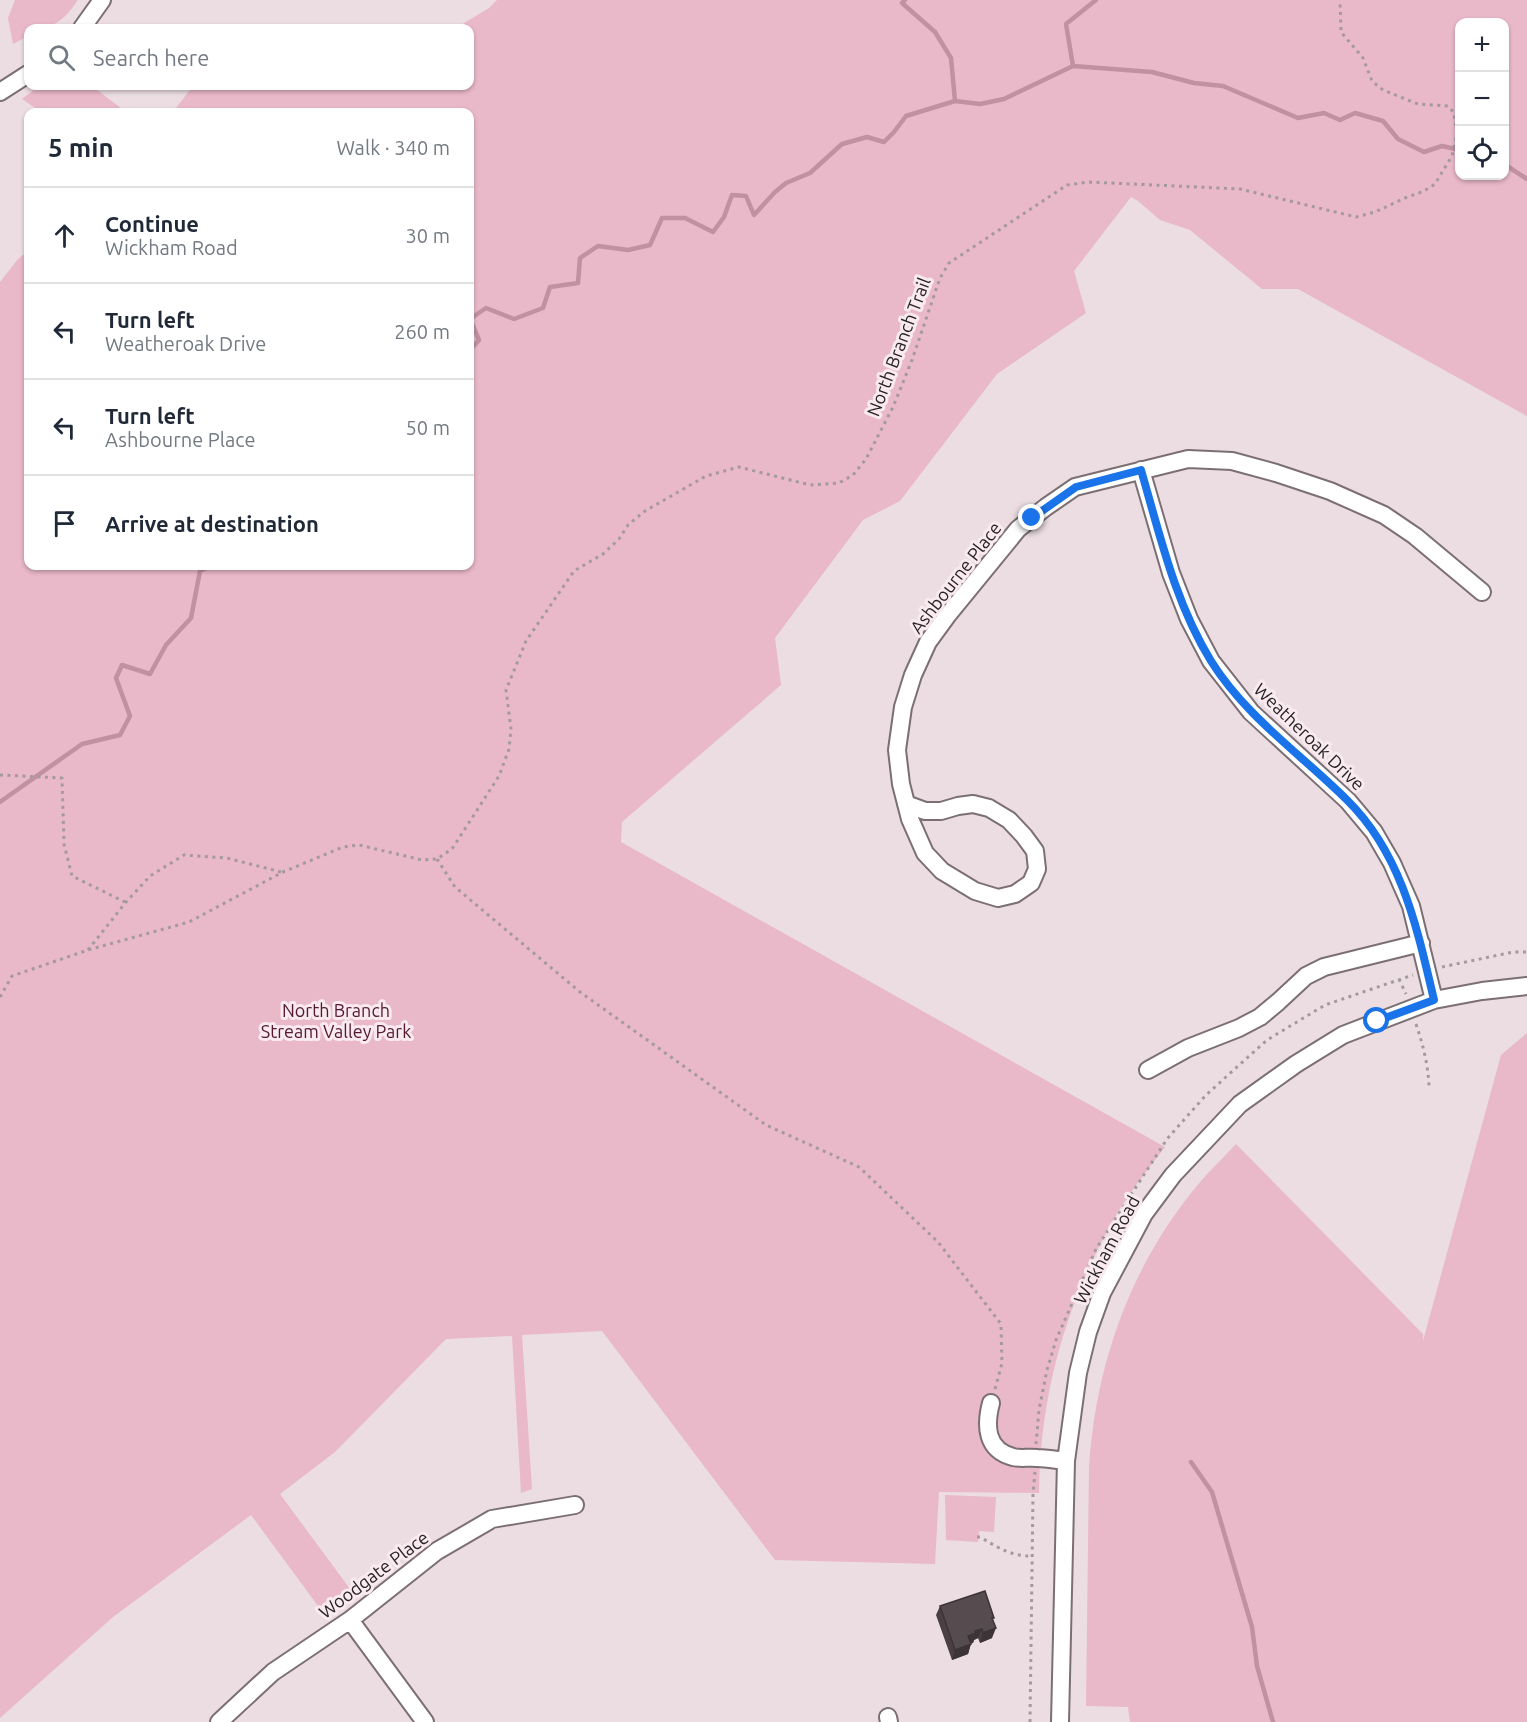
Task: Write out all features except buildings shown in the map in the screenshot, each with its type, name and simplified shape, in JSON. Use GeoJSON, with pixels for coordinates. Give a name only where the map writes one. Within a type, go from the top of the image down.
{"type":"FeatureCollection","features":[{"type":"Feature","properties":{"kind":"street"},"geometry":{"type":"LineString","coordinates":[[85,24],[102,0]]}},
{"type":"Feature","properties":{"kind":"street"},"geometry":{"type":"LineString","coordinates":[[0,92],[24,77]]}},
{"type":"Feature","properties":{"kind":"street","name":"Ashbourne Place"},"geometry":{"type":"LineString","coordinates":[[906,804],[925,811],[941,811],[973,804],[989,808],[1009,820],[1035,850],[1037,869],[1031,883],[1015,894],[998,898],[975,891],[942,871],[925,853],[910,819],[906,804],[901,784],[897,750],[903,707],[913,675],[928,642],[940,624],[1018,529],[1076,487],[1188,459],[1232,461],[1276,472],[1329,491],[1384,515],[1415,536],[1482,592]]}},
{"type":"Feature","properties":{"kind":"street","name":"Weatheroak Drive"},"geometry":{"type":"LineString","coordinates":[[1141,470],[1171,573],[1189,619],[1211,661],[1251,712],[1348,801],[1374,832],[1392,862],[1411,906],[1434,1000]]}},
{"type":"Feature","properties":{"kind":"street"},"geometry":{"type":"LineString","coordinates":[[1148,1070],[1188,1048],[1260,1017],[1306,976],[1324,967],[1421,943]]}},
{"type":"Feature","properties":{"kind":"street","name":"Wickham Road"},"geometry":{"type":"LineString","coordinates":[[1060,1722],[1066,1461],[1078,1372],[1088,1332],[1102,1293],[1144,1214],[1173,1175],[1240,1104],[1296,1064],[1343,1035],[1434,1000],[1527,986]]}},
{"type":"Feature","properties":{"kind":"street"},"geometry":{"type":"LineString","coordinates":[[991,1402],[987,1418],[991,1441],[998,1450],[1014,1458],[1066,1461]]}},
{"type":"Feature","properties":{"kind":"street","name":"Woodgate Place"},"geometry":{"type":"LineString","coordinates":[[219,1722],[273,1672],[350,1620],[437,1551],[492,1519],[575,1505]]}},
{"type":"Feature","properties":{"kind":"street"},"geometry":{"type":"LineString","coordinates":[[350,1620],[425,1722]]}},
{"type":"Feature","properties":{"kind":"path","name":"North Branch Trail"},"geometry":{"type":"LineString","coordinates":[[437,859],[452,849],[499,776],[509,749],[511,729],[506,690],[526,641],[574,571],[603,554],[619,539],[628,525],[645,511],[706,476],[739,467],[810,485],[839,483],[854,475],[866,459],[893,407],[940,278],[949,263],[1067,185],[1089,182],[1240,189],[1356,217],[1375,212],[1435,184],[1452,156],[1457,133],[1454,113],[1448,106],[1418,104],[1383,90],[1372,81],[1363,58],[1341,32],[1340,0]]}},
{"type":"Feature","properties":{"kind":"path"},"geometry":{"type":"LineString","coordinates":[[0,775],[62,778],[64,844],[72,876],[126,902]]}},
{"type":"Feature","properties":{"kind":"path"},"geometry":{"type":"LineString","coordinates":[[0,998],[12,976],[88,950],[189,922],[283,872],[343,847],[359,845],[422,860],[437,859],[455,887],[580,992],[766,1125],[860,1167],[938,1242],[1001,1324],[1002,1364],[991,1402]]}},
{"type":"Feature","properties":{"kind":"path"},"geometry":{"type":"LineString","coordinates":[[88,950],[150,876],[184,855],[226,858],[283,872]]}},
{"type":"Feature","properties":{"kind":"path"},"geometry":{"type":"LineString","coordinates":[[1030,1722],[1033,1494],[1039,1410],[1047,1370],[1056,1340],[1096,1249],[1167,1139],[1206,1095],[1267,1040],[1325,1005],[1399,979],[1446,966],[1513,952],[1527,952]]}},
{"type":"Feature","properties":{"kind":"path"},"geometry":{"type":"LineString","coordinates":[[1399,979],[1408,999]]}},
{"type":"Feature","properties":{"kind":"path"},"geometry":{"type":"LineString","coordinates":[[1414,1018],[1426,1056],[1429,1086]]}},
{"type":"Feature","properties":{"kind":"path"},"geometry":{"type":"LineString","coordinates":[[977,1536],[1005,1552],[1033,1556]]}},
{"type":"Feature","properties":{"kind":"green space"},"geometry":{"type":"Polygon","coordinates":[[[15,0],[78,0],[63,18],[54,24],[24,24],[24,38],[13,44],[8,18],[15,0]]]}},
{"type":"Feature","properties":{"kind":"green space","name":"North Branch Stream Valley Park"},"geometry":{"type":"Polygon","coordinates":[[[497,0],[1527,0],[1527,416],[1298,289],[1262,289],[1190,230],[1160,220],[1131,197],[1074,271],[1086,313],[997,374],[900,501],[863,520],[775,638],[781,685],[622,822],[621,842],[1165,1147],[1112,1222],[1081,1287],[1058,1353],[1050,1387],[1040,1457],[1039,1493],[939,1492],[935,1564],[775,1560],[602,1331],[522,1335],[532,1489],[521,1493],[512,1336],[446,1339],[335,1452],[280,1494],[353,1593],[324,1614],[251,1515],[113,1617],[0,1718],[0,282],[24,254],[24,570],[474,570],[474,108],[176,108],[190,90],[474,90],[474,24],[463,24],[489,8],[497,0]]]}},
{"type":"Feature","properties":{"kind":"green space"},"geometry":{"type":"Polygon","coordinates":[[[34,90],[97,90],[121,108],[35,108],[22,99],[34,90]]]}},
{"type":"Feature","properties":{"kind":"green space"},"geometry":{"type":"Polygon","coordinates":[[[1527,1033],[1527,1722],[1130,1722],[1128,1707],[1086,1706],[1089,1467],[1093,1428],[1109,1351],[1137,1279],[1155,1245],[1201,1181],[1236,1144],[1423,1334],[1423,1341],[1501,1055],[1527,1033]]]}},
{"type":"Feature","properties":{"kind":"green space"},"geometry":{"type":"Polygon","coordinates":[[[945,1495],[996,1497],[994,1532],[979,1531],[978,1542],[946,1540],[945,1495]]]}},
{"type":"Feature","properties":{"kind":"waterway"},"geometry":{"type":"LineString","coordinates":[[905,0],[902,3],[935,32],[951,58],[955,101]]}},
{"type":"Feature","properties":{"kind":"waterway"},"geometry":{"type":"LineString","coordinates":[[1073,66],[1066,24],[1096,0]]}},
{"type":"Feature","properties":{"kind":"waterway"},"geometry":{"type":"LineString","coordinates":[[474,316],[486,308],[514,319],[543,308],[550,287],[578,283],[580,258],[598,246],[628,250],[650,245],[662,218],[685,218],[713,232],[724,217],[732,195],[746,196],[754,215],[786,183],[810,173],[842,144],[867,137],[884,142],[906,116],[955,101],[980,104],[1004,99],[1073,66],[1152,72],[1194,83],[1223,86],[1298,118],[1324,113],[1340,120],[1355,113],[1383,121],[1398,139],[1424,152],[1442,146],[1455,149]]}},
{"type":"Feature","properties":{"kind":"waterway"},"geometry":{"type":"LineString","coordinates":[[1509,167],[1527,179]]}},
{"type":"Feature","properties":{"kind":"waterway"},"geometry":{"type":"LineString","coordinates":[[474,328],[479,340],[474,346]]}},
{"type":"Feature","properties":{"kind":"waterway"},"geometry":{"type":"LineString","coordinates":[[0,802],[82,744],[120,735],[130,716],[116,678],[122,665],[150,674],[166,645],[191,618],[200,571],[202,570]]}},
{"type":"Feature","properties":{"kind":"waterway"},"geometry":{"type":"LineString","coordinates":[[1191,1462],[1212,1492],[1252,1627],[1257,1666],[1273,1722]]}},
{"type":"Feature","properties":{"kind":"route"},"geometry":{"type":"LineString","coordinates":[[1032,518],[1076,487],[1141,470],[1171,573],[1189,619],[1211,661],[1251,712],[1348,801],[1374,832],[1392,862],[1411,906],[1434,1000],[1377,1021]]}}]}
